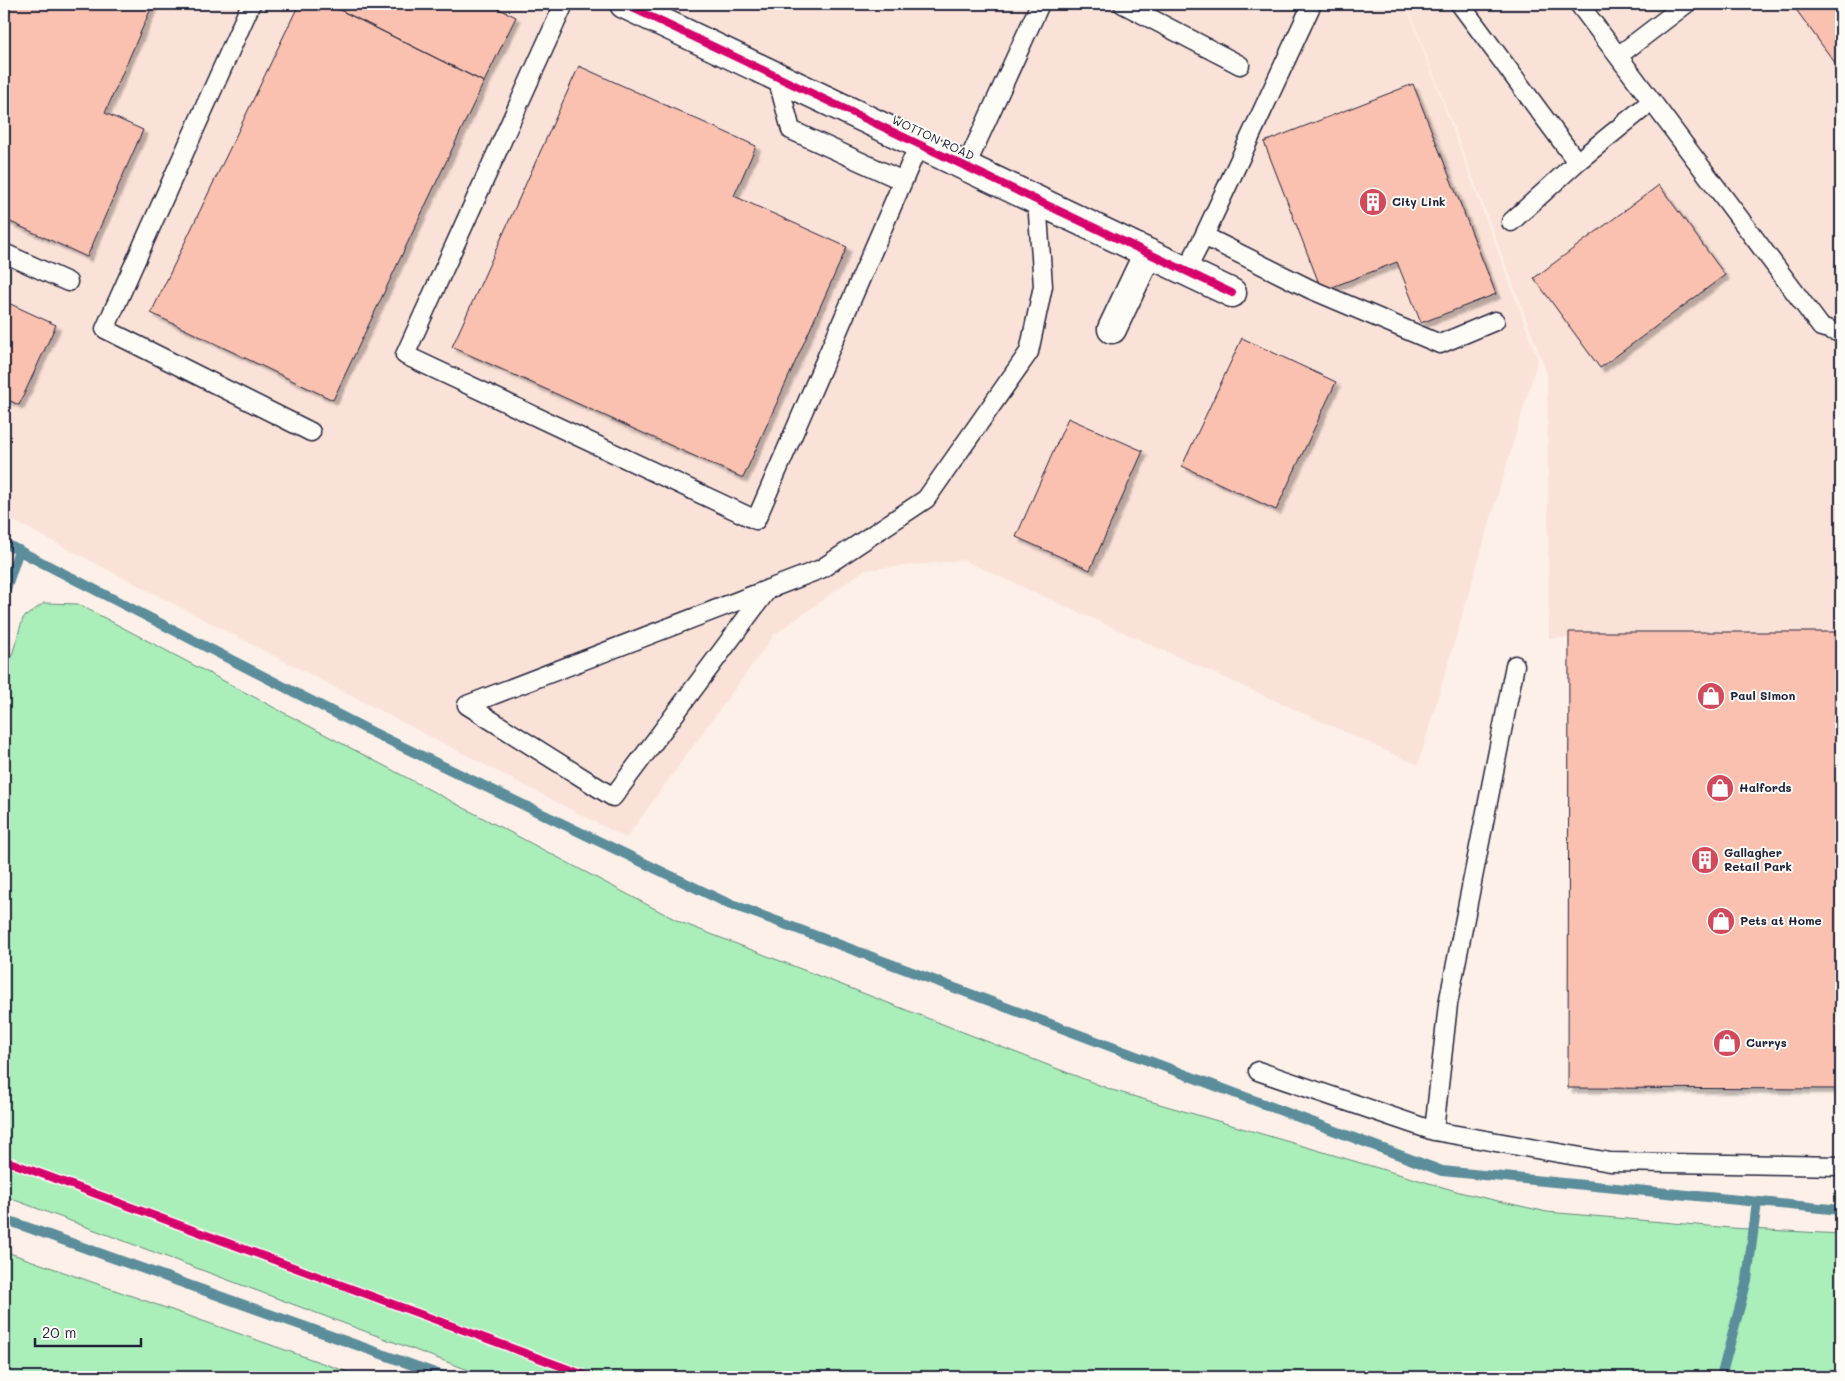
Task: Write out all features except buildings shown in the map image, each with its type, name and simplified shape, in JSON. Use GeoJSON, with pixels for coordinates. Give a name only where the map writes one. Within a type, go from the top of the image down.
{"type":"FeatureCollection","features":[{"type":"Feature","properties":{"kind":"street","name":"WOTTON ROAD"},"geometry":{"type":"LineString","coordinates":[[624,4],[1232,293]]}},
{"type":"Feature","properties":{"kind":"street"},"geometry":{"type":"LineString","coordinates":[[1112,329],[1148,253]]}},
{"type":"Feature","properties":{"kind":"lane"},"geometry":{"type":"LineString","coordinates":[[251,4],[105,329],[311,432]]}},
{"type":"Feature","properties":{"kind":"lane"},"geometry":{"type":"LineString","coordinates":[[564,4],[405,355],[756,520],[919,144]]}},
{"type":"Feature","properties":{"kind":"lane"},"geometry":{"type":"LineString","coordinates":[[966,166],[1040,4]]}},
{"type":"Feature","properties":{"kind":"lane"},"geometry":{"type":"LineString","coordinates":[[1123,4],[1240,65]]}},
{"type":"Feature","properties":{"kind":"lane"},"geometry":{"type":"LineString","coordinates":[[1186,271],[1312,4]]}},
{"type":"Feature","properties":{"kind":"lane"},"geometry":{"type":"LineString","coordinates":[[1460,4],[1577,162]]}},
{"type":"Feature","properties":{"kind":"lane"},"geometry":{"type":"LineString","coordinates":[[1579,4],[1821,328],[1841,333]]}},
{"type":"Feature","properties":{"kind":"lane"},"geometry":{"type":"LineString","coordinates":[[1618,56],[1686,4]]}},
{"type":"Feature","properties":{"kind":"lane"},"geometry":{"type":"LineString","coordinates":[[777,76],[791,130],[903,181]]}},
{"type":"Feature","properties":{"kind":"lane"},"geometry":{"type":"LineString","coordinates":[[1511,222],[1577,162],[1652,102]]}},
{"type":"Feature","properties":{"kind":"lane"},"geometry":{"type":"LineString","coordinates":[[768,589],[613,797],[467,705],[768,589],[821,569],[926,499],[1029,352],[1043,286],[1037,200]]}},
{"type":"Feature","properties":{"kind":"lane"},"geometry":{"type":"LineString","coordinates":[[1204,236],[1310,289],[1440,344],[1495,321]]}},
{"type":"Feature","properties":{"kind":"lane"},"geometry":{"type":"LineString","coordinates":[[4,253],[68,282]]}},
{"type":"Feature","properties":{"kind":"lane"},"geometry":{"type":"LineString","coordinates":[[1434,1130],[1448,1004],[1515,664]]}},
{"type":"Feature","properties":{"kind":"lane"},"geometry":{"type":"LineString","coordinates":[[1258,1071],[1434,1130],[1610,1162],[1841,1166]]}},
{"type":"Feature","properties":{"kind":"shaded area"},"geometry":{"type":"Polygon","coordinates":[[[4,4],[1406,4],[1538,359],[1418,765],[963,560],[864,570],[774,635],[626,838],[4,516],[4,4]]]}},
{"type":"Feature","properties":{"kind":"shaded area"},"geometry":{"type":"Polygon","coordinates":[[[1407,4],[1841,4],[1841,639],[1549,638],[1547,374],[1407,4]]]}},
{"type":"Feature","properties":{"kind":"green space"},"geometry":{"type":"Polygon","coordinates":[[[44,603],[78,604],[680,922],[1112,1090],[1463,1193],[1547,1212],[1731,1228],[1841,1234],[1841,1377],[487,1377],[4,1196],[4,682],[23,618],[44,603]]]}},
{"type":"Feature","properties":{"kind":"green space"},"geometry":{"type":"Polygon","coordinates":[[[4,1251],[362,1377],[4,1377],[4,1251]]]}},
{"type":"Feature","properties":{"kind":"waterway"},"geometry":{"type":"LineString","coordinates":[[4,543],[372,732],[723,901],[1442,1171],[1841,1210]]}},
{"type":"Feature","properties":{"kind":"waterway"},"geometry":{"type":"LineString","coordinates":[[4,595],[19,550]]}},
{"type":"Feature","properties":{"kind":"waterway"},"geometry":{"type":"LineString","coordinates":[[1721,1377],[1747,1280],[1757,1202]]}},
{"type":"Feature","properties":{"kind":"waterway"},"geometry":{"type":"LineString","coordinates":[[4,1219],[446,1377]]}},
{"type":"Feature","properties":{"kind":"cycle path"},"geometry":{"type":"LineString","coordinates":[[624,4],[1232,293]]}},
{"type":"Feature","properties":{"kind":"cycle path"},"geometry":{"type":"LineString","coordinates":[[4,1160],[590,1377]]}},
{"type":"Feature","properties":{"kind":"place","name":"City Link"},"geometry":{"type":"Point","coordinates":[1373,202]}},
{"type":"Feature","properties":{"kind":"place","name":"Paul Simon"},"geometry":{"type":"Point","coordinates":[1711,696]}},
{"type":"Feature","properties":{"kind":"place","name":"Halfords"},"geometry":{"type":"Point","coordinates":[1720,788]}},
{"type":"Feature","properties":{"kind":"place","name":"Gallagher Retail Park"},"geometry":{"type":"Point","coordinates":[1705,860]}},
{"type":"Feature","properties":{"kind":"place","name":"Pets at Home"},"geometry":{"type":"Point","coordinates":[1721,921]}},
{"type":"Feature","properties":{"kind":"place","name":"Currys"},"geometry":{"type":"Point","coordinates":[1727,1043]}}]}
